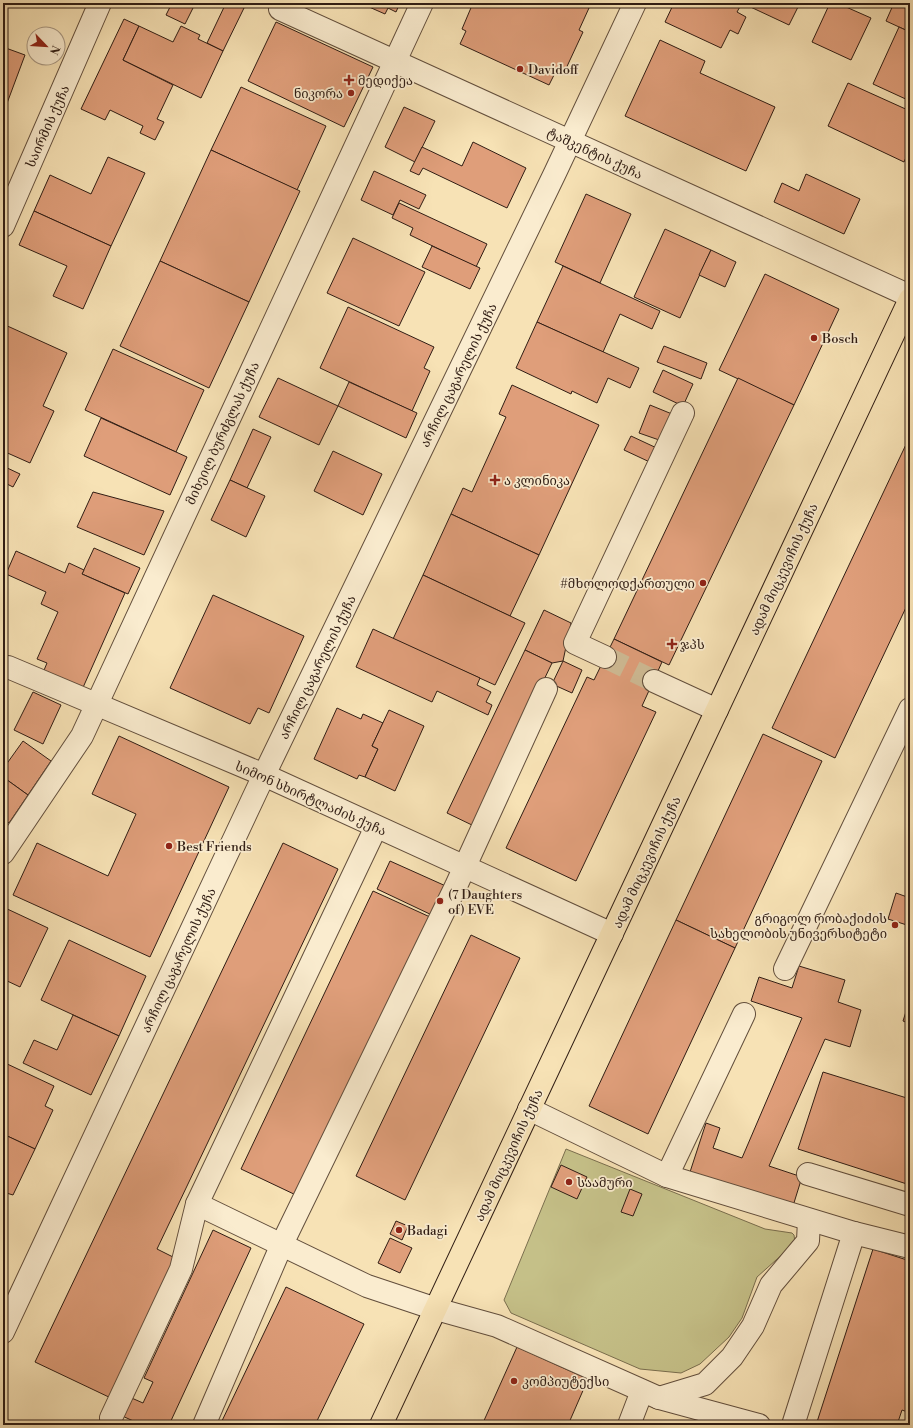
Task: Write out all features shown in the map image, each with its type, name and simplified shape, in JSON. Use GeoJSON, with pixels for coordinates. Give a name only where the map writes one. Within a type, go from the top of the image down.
{"type":"FeatureCollection","features":[{"type":"Feature","properties":{"kind":"main road","name":"ადამ მიცკევიჩის ქუჩა"},"geometry":{"type":"LineString","coordinates":[[381,1425],[910,298]]}},
{"type":"Feature","properties":{"kind":"street","name":"საირმის ქუჩა"},"geometry":{"type":"LineString","coordinates":[[3,226],[100,3]]}},
{"type":"Feature","properties":{"kind":"street","name":"მიხეილ ბურძგლას ქუჩა"},"geometry":{"type":"LineString","coordinates":[[4,849],[82,736],[422,3]]}},
{"type":"Feature","properties":{"kind":"street","name":"არჩილ ცაგარელის ქუჩა"},"geometry":{"type":"LineString","coordinates":[[3,1332],[264,775],[635,3]]}},
{"type":"Feature","properties":{"kind":"street","name":"ტაშკენტის ქუჩა"},"geometry":{"type":"LineString","coordinates":[[280,10],[570,141],[910,298]]}},
{"type":"Feature","properties":{"kind":"street"},"geometry":{"type":"LineString","coordinates":[[605,657],[575,643],[683,413]]}},
{"type":"Feature","properties":{"kind":"street","name":"სიმონ სხირტლაძის ქუჩა"},"geometry":{"type":"LineString","coordinates":[[8,667],[95,706],[264,775],[463,868],[612,934]]}},
{"type":"Feature","properties":{"kind":"street"},"geometry":{"type":"LineString","coordinates":[[654,681],[717,710]]}},
{"type":"Feature","properties":{"kind":"street"},"geometry":{"type":"LineString","coordinates":[[204,1425],[282,1244],[463,868],[546,689]]}},
{"type":"Feature","properties":{"kind":"street"},"geometry":{"type":"LineString","coordinates":[[785,969],[910,709]]}},
{"type":"Feature","properties":{"kind":"street"},"geometry":{"type":"LineString","coordinates":[[111,1418],[181,1270],[197,1204],[376,827]]}},
{"type":"Feature","properties":{"kind":"street"},"geometry":{"type":"LineString","coordinates":[[667,1176],[744,1014]]}},
{"type":"Feature","properties":{"kind":"street"},"geometry":{"type":"LineString","coordinates":[[529,1109],[667,1176],[809,1220],[910,1247]]}},
{"type":"Feature","properties":{"kind":"street"},"geometry":{"type":"LineString","coordinates":[[808,1174],[910,1204]]}},
{"type":"Feature","properties":{"kind":"street"},"geometry":{"type":"LineString","coordinates":[[197,1204],[367,1286],[436,1309],[497,1326],[650,1395],[759,1425]]}},
{"type":"Feature","properties":{"kind":"street"},"geometry":{"type":"LineString","coordinates":[[629,1425],[650,1395],[705,1384],[732,1357],[754,1326],[771,1285],[808,1241],[809,1220]]}},
{"type":"Feature","properties":{"kind":"street"},"geometry":{"type":"LineString","coordinates":[[793,1425],[854,1233]]}},
{"type":"Feature","properties":{"kind":"shaded area"},"geometry":{"type":"Polygon","coordinates":[[[566,1149],[765,1229],[792,1233],[794,1235],[795,1243],[757,1277],[742,1318],[729,1337],[700,1364],[681,1373],[640,1369],[511,1313],[504,1300],[566,1149]]]}},
{"type":"Feature","properties":{"kind":"building"},"geometry":{"type":"Polygon","coordinates":[[[172,3],[195,4],[185,24],[166,15],[172,3]]]}},
{"type":"Feature","properties":{"kind":"building"},"geometry":{"type":"Polygon","coordinates":[[[226,3],[235,3],[244,8],[223,51],[207,43],[226,3]]]}},
{"type":"Feature","properties":{"kind":"building"},"geometry":{"type":"Polygon","coordinates":[[[360,3],[400,3],[396,12],[388,8],[385,14],[360,3]]]}},
{"type":"Feature","properties":{"kind":"building"},"geometry":{"type":"Polygon","coordinates":[[[473,3],[578,3],[589,8],[579,30],[583,32],[563,75],[556,71],[549,85],[460,44],[466,31],[462,29],[473,3]]]}},
{"type":"Feature","properties":{"kind":"building"},"geometry":{"type":"Polygon","coordinates":[[[674,3],[742,3],[737,12],[746,17],[738,34],[730,30],[721,48],[665,22],[674,3]]]}},
{"type":"Feature","properties":{"kind":"building"},"geometry":{"type":"Polygon","coordinates":[[[742,3],[800,3],[789,25],[742,3]]]}},
{"type":"Feature","properties":{"kind":"building"},"geometry":{"type":"Polygon","coordinates":[[[830,3],[837,3],[871,18],[851,60],[812,42],[830,3]]]}},
{"type":"Feature","properties":{"kind":"building"},"geometry":{"type":"Polygon","coordinates":[[[894,3],[910,3],[910,32],[886,21],[894,3]]]}},
{"type":"Feature","properties":{"kind":"building"},"geometry":{"type":"Polygon","coordinates":[[[124,19],[139,26],[123,60],[173,85],[157,119],[164,122],[155,140],[140,133],[143,126],[110,110],[105,120],[81,109],[124,19]]]}},
{"type":"Feature","properties":{"kind":"building"},"geometry":{"type":"Polygon","coordinates":[[[276,22],[373,67],[344,127],[248,81],[276,22]]]}},
{"type":"Feature","properties":{"kind":"building"},"geometry":{"type":"Polygon","coordinates":[[[139,26],[173,42],[181,26],[200,35],[198,39],[223,51],[201,98],[123,60],[139,26]]]}},
{"type":"Feature","properties":{"kind":"building"},"geometry":{"type":"Polygon","coordinates":[[[899,27],[910,32],[910,101],[873,84],[899,27]]]}},
{"type":"Feature","properties":{"kind":"building"},"geometry":{"type":"Polygon","coordinates":[[[660,40],[705,61],[700,73],[775,107],[746,171],[625,116],[660,40]]]}},
{"type":"Feature","properties":{"kind":"building"},"geometry":{"type":"Polygon","coordinates":[[[3,47],[25,55],[3,114],[3,47]]]}},
{"type":"Feature","properties":{"kind":"building"},"geometry":{"type":"Polygon","coordinates":[[[848,83],[910,111],[910,148],[904,162],[828,126],[848,83]]]}},
{"type":"Feature","properties":{"kind":"building"},"geometry":{"type":"Polygon","coordinates":[[[241,87],[326,126],[297,190],[211,150],[241,87]]]}},
{"type":"Feature","properties":{"kind":"building"},"geometry":{"type":"Polygon","coordinates":[[[404,107],[435,121],[415,162],[385,147],[404,107]]]}},
{"type":"Feature","properties":{"kind":"building"},"geometry":{"type":"Polygon","coordinates":[[[473,142],[526,168],[507,208],[423,168],[419,175],[410,171],[422,147],[462,166],[473,142]]]}},
{"type":"Feature","properties":{"kind":"building"},"geometry":{"type":"Polygon","coordinates":[[[211,150],[300,191],[249,302],[160,261],[211,150]]]}},
{"type":"Feature","properties":{"kind":"building"},"geometry":{"type":"Polygon","coordinates":[[[108,157],[145,173],[111,246],[34,211],[50,175],[91,194],[108,157]]]}},
{"type":"Feature","properties":{"kind":"building"},"geometry":{"type":"Polygon","coordinates":[[[374,171],[426,195],[419,209],[400,200],[393,215],[361,200],[374,171]]]}},
{"type":"Feature","properties":{"kind":"building"},"geometry":{"type":"Polygon","coordinates":[[[806,174],[860,199],[844,234],[774,202],[782,183],[799,191],[806,174]]]}},
{"type":"Feature","properties":{"kind":"building"},"geometry":{"type":"Polygon","coordinates":[[[586,194],[631,214],[600,283],[555,262],[586,194]]]}},
{"type":"Feature","properties":{"kind":"building"},"geometry":{"type":"Polygon","coordinates":[[[399,203],[487,244],[476,267],[410,235],[413,228],[392,218],[399,203]]]}},
{"type":"Feature","properties":{"kind":"building"},"geometry":{"type":"Polygon","coordinates":[[[34,211],[111,246],[83,309],[53,296],[67,266],[19,245],[34,211]]]}},
{"type":"Feature","properties":{"kind":"building"},"geometry":{"type":"Polygon","coordinates":[[[665,229],[711,250],[680,318],[634,297],[665,229]]]}},
{"type":"Feature","properties":{"kind":"building"},"geometry":{"type":"Polygon","coordinates":[[[353,238],[425,272],[399,326],[327,293],[353,238]]]}},
{"type":"Feature","properties":{"kind":"building"},"geometry":{"type":"Polygon","coordinates":[[[432,246],[480,268],[470,289],[422,267],[432,246]]]}},
{"type":"Feature","properties":{"kind":"building"},"geometry":{"type":"Polygon","coordinates":[[[711,250],[736,262],[725,287],[699,275],[711,250]]]}},
{"type":"Feature","properties":{"kind":"building"},"geometry":{"type":"Polygon","coordinates":[[[160,261],[249,302],[209,388],[120,346],[160,261]]]}},
{"type":"Feature","properties":{"kind":"building"},"geometry":{"type":"Polygon","coordinates":[[[563,266],[660,311],[652,329],[620,314],[603,352],[537,322],[563,266]]]}},
{"type":"Feature","properties":{"kind":"building"},"geometry":{"type":"Polygon","coordinates":[[[765,274],[839,309],[794,405],[719,370],[765,274]]]}},
{"type":"Feature","properties":{"kind":"building"},"geometry":{"type":"Polygon","coordinates":[[[348,307],[434,347],[424,368],[430,371],[412,411],[320,368],[348,307]]]}},
{"type":"Feature","properties":{"kind":"building"},"geometry":{"type":"Polygon","coordinates":[[[537,322],[639,368],[630,388],[608,378],[597,403],[572,391],[571,394],[516,368],[537,322]]]}},
{"type":"Feature","properties":{"kind":"building"},"geometry":{"type":"Polygon","coordinates":[[[3,324],[67,353],[43,406],[54,411],[30,463],[3,451],[3,324]]]}},
{"type":"Feature","properties":{"kind":"building"},"geometry":{"type":"Polygon","coordinates":[[[664,346],[707,363],[701,379],[657,362],[664,346]]]}},
{"type":"Feature","properties":{"kind":"building"},"geometry":{"type":"Polygon","coordinates":[[[113,349],[204,390],[176,452],[85,410],[113,349]]]}},
{"type":"Feature","properties":{"kind":"building"},"geometry":{"type":"Polygon","coordinates":[[[663,370],[693,384],[683,406],[653,392],[663,370]]]}},
{"type":"Feature","properties":{"kind":"building"},"geometry":{"type":"Polygon","coordinates":[[[278,378],[338,406],[319,445],[259,417],[278,378]]]}},
{"type":"Feature","properties":{"kind":"building"},"geometry":{"type":"Polygon","coordinates":[[[738,378],[794,405],[669,665],[614,639],[738,378]]]}},
{"type":"Feature","properties":{"kind":"building"},"geometry":{"type":"Polygon","coordinates":[[[349,382],[417,413],[406,438],[338,406],[349,382]]]}},
{"type":"Feature","properties":{"kind":"building"},"geometry":{"type":"Polygon","coordinates":[[[512,385],[599,425],[539,555],[451,514],[463,488],[472,492],[506,417],[499,414],[512,385]]]}},
{"type":"Feature","properties":{"kind":"building"},"geometry":{"type":"Polygon","coordinates":[[[650,405],[672,414],[662,441],[639,433],[650,405]]]}},
{"type":"Feature","properties":{"kind":"building"},"geometry":{"type":"Polygon","coordinates":[[[101,418],[187,457],[170,495],[84,456],[101,418]]]}},
{"type":"Feature","properties":{"kind":"building"},"geometry":{"type":"Polygon","coordinates":[[[253,429],[271,437],[247,488],[230,480],[253,429]]]}},
{"type":"Feature","properties":{"kind":"building"},"geometry":{"type":"Polygon","coordinates":[[[631,436],[661,450],[654,464],[624,450],[631,436]]]}},
{"type":"Feature","properties":{"kind":"building"},"geometry":{"type":"Polygon","coordinates":[[[910,436],[910,599],[835,758],[772,728],[910,436]]]}},
{"type":"Feature","properties":{"kind":"building"},"geometry":{"type":"Polygon","coordinates":[[[333,451],[382,474],[363,515],[314,491],[333,451]]]}},
{"type":"Feature","properties":{"kind":"building"},"geometry":{"type":"Polygon","coordinates":[[[3,466],[20,474],[13,487],[3,482],[3,466]]]}},
{"type":"Feature","properties":{"kind":"building"},"geometry":{"type":"Polygon","coordinates":[[[230,480],[265,496],[246,537],[211,520],[230,480]]]}},
{"type":"Feature","properties":{"kind":"building"},"geometry":{"type":"Polygon","coordinates":[[[93,492],[164,511],[144,555],[77,527],[93,492]]]}},
{"type":"Feature","properties":{"kind":"building"},"geometry":{"type":"Polygon","coordinates":[[[451,514],[539,555],[510,616],[423,575],[451,514]]]}},
{"type":"Feature","properties":{"kind":"building"},"geometry":{"type":"Polygon","coordinates":[[[94,548],[140,568],[128,594],[82,574],[94,548]]]}},
{"type":"Feature","properties":{"kind":"building"},"geometry":{"type":"Polygon","coordinates":[[[16,551],[65,573],[69,563],[84,570],[82,574],[125,593],[81,692],[42,675],[47,663],[37,659],[58,612],[41,604],[46,592],[6,574],[16,551]]]}},
{"type":"Feature","properties":{"kind":"building"},"geometry":{"type":"Polygon","coordinates":[[[423,575],[525,623],[495,685],[393,639],[423,575]]]}},
{"type":"Feature","properties":{"kind":"building"},"geometry":{"type":"Polygon","coordinates":[[[213,595],[304,636],[269,713],[258,708],[250,724],[170,688],[213,595]]]}},
{"type":"Feature","properties":{"kind":"building"},"geometry":{"type":"Polygon","coordinates":[[[544,610],[571,623],[563,661],[552,663],[525,650],[544,610]]]}},
{"type":"Feature","properties":{"kind":"building"},"geometry":{"type":"Polygon","coordinates":[[[373,629],[480,678],[477,685],[491,692],[486,702],[492,705],[488,715],[437,691],[432,702],[356,667],[373,629]]]}},
{"type":"Feature","properties":{"kind":"building"},"geometry":{"type":"Polygon","coordinates":[[[614,639],[662,662],[642,706],[656,712],[576,881],[506,848],[587,677],[594,680],[614,639]]]}},
{"type":"Feature","properties":{"kind":"building"},"geometry":{"type":"Polygon","coordinates":[[[525,650],[552,663],[474,826],[447,813],[525,650]]]}},
{"type":"Feature","properties":{"kind":"building"},"geometry":{"type":"Polygon","coordinates":[[[563,661],[582,670],[572,693],[552,684],[563,661]]]}},
{"type":"Feature","properties":{"kind":"building"},"geometry":{"type":"Polygon","coordinates":[[[33,692],[61,705],[43,744],[14,730],[33,692]]]}},
{"type":"Feature","properties":{"kind":"building"},"geometry":{"type":"Polygon","coordinates":[[[337,708],[361,719],[363,714],[383,723],[372,746],[378,749],[365,777],[359,775],[357,779],[314,759],[337,708]]]}},
{"type":"Feature","properties":{"kind":"building"},"geometry":{"type":"Polygon","coordinates":[[[389,710],[424,726],[395,791],[365,777],[378,749],[372,746],[389,710]]]}},
{"type":"Feature","properties":{"kind":"building"},"geometry":{"type":"Polygon","coordinates":[[[763,734],[822,761],[735,948],[676,920],[763,734]]]}},
{"type":"Feature","properties":{"kind":"building"},"geometry":{"type":"Polygon","coordinates":[[[119,736],[229,787],[150,957],[13,895],[37,843],[108,876],[136,814],[92,794],[119,736]]]}},
{"type":"Feature","properties":{"kind":"building"},"geometry":{"type":"Polygon","coordinates":[[[23,741],[51,761],[28,795],[3,777],[3,769],[23,741]]]}},
{"type":"Feature","properties":{"kind":"building"},"geometry":{"type":"Polygon","coordinates":[[[3,777],[28,795],[9,823],[3,819],[3,777]]]}},
{"type":"Feature","properties":{"kind":"building"},"geometry":{"type":"Polygon","coordinates":[[[283,843],[338,869],[157,1249],[179,1260],[113,1399],[35,1362],[283,843]]]}},
{"type":"Feature","properties":{"kind":"building"},"geometry":{"type":"Polygon","coordinates":[[[390,861],[448,887],[434,916],[377,889],[390,861]]]}},
{"type":"Feature","properties":{"kind":"building"},"geometry":{"type":"Polygon","coordinates":[[[373,891],[430,917],[298,1196],[241,1169],[373,891]]]}},
{"type":"Feature","properties":{"kind":"building"},"geometry":{"type":"Polygon","coordinates":[[[896,893],[910,898],[910,926],[888,919],[896,893]]]}},
{"type":"Feature","properties":{"kind":"building"},"geometry":{"type":"Polygon","coordinates":[[[3,907],[48,928],[20,987],[3,979],[3,907]]]}},
{"type":"Feature","properties":{"kind":"building"},"geometry":{"type":"Polygon","coordinates":[[[676,920],[735,948],[648,1134],[589,1106],[676,920]]]}},
{"type":"Feature","properties":{"kind":"building"},"geometry":{"type":"Polygon","coordinates":[[[471,935],[520,958],[405,1200],[356,1176],[471,935]]]}},
{"type":"Feature","properties":{"kind":"building"},"geometry":{"type":"Polygon","coordinates":[[[69,940],[146,976],[119,1036],[41,1000],[69,940]]]}},
{"type":"Feature","properties":{"kind":"building"},"geometry":{"type":"Polygon","coordinates":[[[799,966],[845,980],[838,1002],[861,1010],[850,1047],[825,1039],[769,1166],[802,1177],[793,1206],[690,1172],[706,1123],[720,1128],[713,1148],[742,1158],[802,1018],[751,1001],[759,977],[792,988],[799,966]]]}},
{"type":"Feature","properties":{"kind":"building"},"geometry":{"type":"Polygon","coordinates":[[[910,999],[910,1024],[903,1021],[910,999]]]}},
{"type":"Feature","properties":{"kind":"building"},"geometry":{"type":"Polygon","coordinates":[[[73,1015],[119,1036],[91,1095],[23,1063],[34,1040],[57,1050],[73,1015]]]}},
{"type":"Feature","properties":{"kind":"building"},"geometry":{"type":"Polygon","coordinates":[[[3,1062],[54,1086],[45,1106],[53,1110],[35,1149],[3,1134],[3,1062]]]}},
{"type":"Feature","properties":{"kind":"building"},"geometry":{"type":"Polygon","coordinates":[[[823,1072],[910,1099],[910,1185],[798,1149],[823,1072]]]}},
{"type":"Feature","properties":{"kind":"building"},"geometry":{"type":"Polygon","coordinates":[[[3,1134],[35,1149],[13,1195],[3,1192],[3,1134]]]}},
{"type":"Feature","properties":{"kind":"building","name":"საამური"},"geometry":{"type":"Polygon","coordinates":[[[561,1165],[587,1177],[577,1199],[551,1187],[561,1165]]]}},
{"type":"Feature","properties":{"kind":"building"},"geometry":{"type":"Polygon","coordinates":[[[630,1189],[642,1194],[633,1216],[621,1212],[630,1189]]]}},
{"type":"Feature","properties":{"kind":"building","name":"Badagi"},"geometry":{"type":"Polygon","coordinates":[[[396,1221],[408,1226],[402,1240],[390,1234],[396,1221]]]}},
{"type":"Feature","properties":{"kind":"building"},"geometry":{"type":"Polygon","coordinates":[[[213,1230],[251,1248],[169,1425],[142,1425],[118,1414],[127,1396],[143,1403],[153,1382],[144,1378],[213,1230]]]}},
{"type":"Feature","properties":{"kind":"building"},"geometry":{"type":"Polygon","coordinates":[[[390,1238],[412,1248],[400,1273],[378,1263],[390,1238]]]}},
{"type":"Feature","properties":{"kind":"building"},"geometry":{"type":"Polygon","coordinates":[[[873,1249],[910,1261],[910,1413],[902,1410],[897,1425],[816,1425],[873,1249]]]}},
{"type":"Feature","properties":{"kind":"building"},"geometry":{"type":"Polygon","coordinates":[[[286,1287],[364,1324],[315,1425],[220,1425],[286,1287]]]}},
{"type":"Feature","properties":{"kind":"building"},"geometry":{"type":"Polygon","coordinates":[[[517,1347],[588,1379],[568,1425],[482,1425],[517,1347]]]}},
{"type":"Feature","properties":{"kind":"tunnel"},"geometry":{"type":"LineString","coordinates":[[605,657],[654,681]]}},
{"type":"Feature","properties":{"kind":"place","name":"Davidoff"},"geometry":{"type":"Point","coordinates":[520,69]}},
{"type":"Feature","properties":{"kind":"place","name":"მედიქეა"},"geometry":{"type":"Point","coordinates":[349,80]}},
{"type":"Feature","properties":{"kind":"place","name":"ნიკორა"},"geometry":{"type":"Point","coordinates":[351,93]}},
{"type":"Feature","properties":{"kind":"place","name":"Bosch"},"geometry":{"type":"Point","coordinates":[814,338]}},
{"type":"Feature","properties":{"kind":"place","name":"ა კლინიკა"},"geometry":{"type":"Point","coordinates":[495,480]}},
{"type":"Feature","properties":{"kind":"place","name":"#მხოლოდქართული"},"geometry":{"type":"Point","coordinates":[703,583]}},
{"type":"Feature","properties":{"kind":"place","name":"ჯპს"},"geometry":{"type":"Point","coordinates":[672,644]}},
{"type":"Feature","properties":{"kind":"place","name":"Best Friends"},"geometry":{"type":"Point","coordinates":[169,846]}},
{"type":"Feature","properties":{"kind":"place","name":"(7 Daughters of) EVE"},"geometry":{"type":"Point","coordinates":[440,901]}},
{"type":"Feature","properties":{"kind":"place","name":"გრიგოლ რობაქიძის სახელობის უნივერსიტეტი"},"geometry":{"type":"Point","coordinates":[895,925]}},
{"type":"Feature","properties":{"kind":"place","name":"საამური"},"geometry":{"type":"Point","coordinates":[569,1182]}},
{"type":"Feature","properties":{"kind":"place","name":"Badagi"},"geometry":{"type":"Point","coordinates":[399,1230]}},
{"type":"Feature","properties":{"kind":"place","name":"კომპიუტექსი"},"geometry":{"type":"Point","coordinates":[514,1381]}}]}
